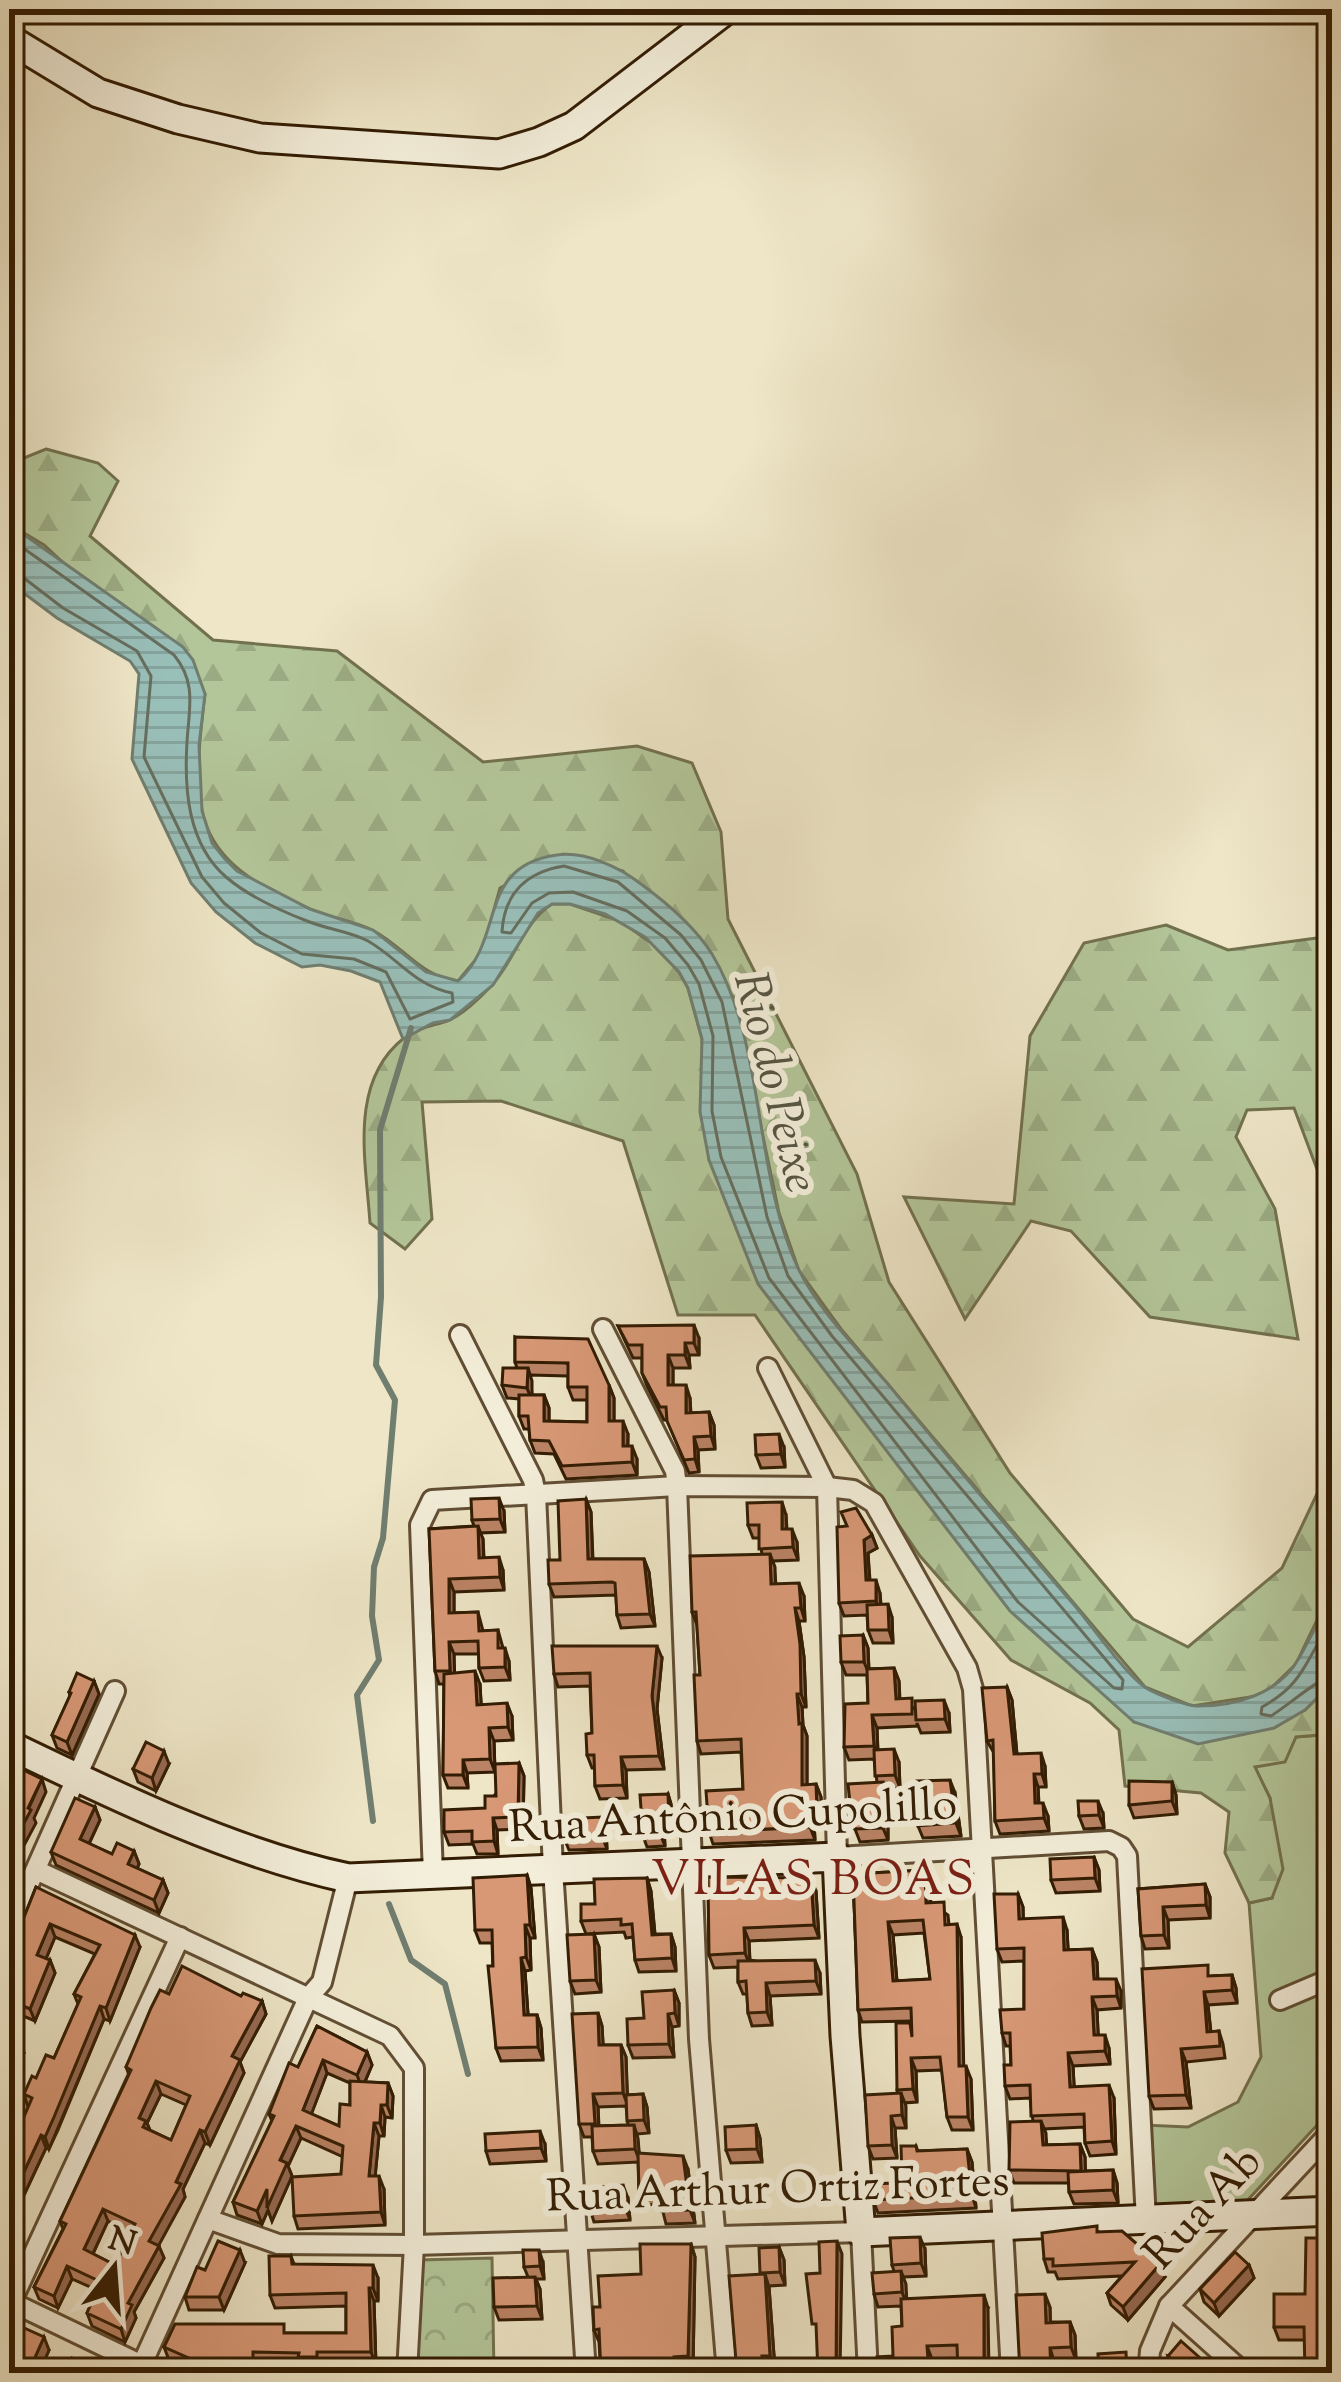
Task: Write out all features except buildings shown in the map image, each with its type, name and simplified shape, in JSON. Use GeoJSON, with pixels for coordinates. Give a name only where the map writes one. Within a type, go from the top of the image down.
{"type":"FeatureCollection","features":[{"type":"Feature","properties":{"kind":"street"},"geometry":{"type":"LineString","coordinates":[[9,39],[98,93],[178,119],[260,138],[499,154],[574,126],[727,9]]}},
{"type":"Feature","properties":{"kind":"street"},"geometry":{"type":"LineString","coordinates":[[602,1329],[675,1471],[677,1486],[699,2039],[727,2373]]}},
{"type":"Feature","properties":{"kind":"street"},"geometry":{"type":"LineString","coordinates":[[460,1335],[536,1494],[553,1869],[586,2373]]}},
{"type":"Feature","properties":{"kind":"street"},"geometry":{"type":"LineString","coordinates":[[768,1367],[827,1487],[845,2036],[868,2373]]}},
{"type":"Feature","properties":{"kind":"street"},"geometry":{"type":"LineString","coordinates":[[433,1875],[420,1525],[432,1500],[677,1486],[827,1487],[853,1490],[874,1503],[967,1668],[973,1689],[1011,2373]]}},
{"type":"Feature","properties":{"kind":"street"},"geometry":{"type":"LineString","coordinates":[[9,1929],[115,1690]]}},
{"type":"Feature","properties":{"kind":"street","name":"Rua Antônio Cupolillo"},"geometry":{"type":"LineString","coordinates":[[9,1745],[76,1778],[288,1865],[348,1878],[1109,1841],[1127,1856],[1146,2220]]}},
{"type":"Feature","properties":{"kind":"street"},"geometry":{"type":"LineString","coordinates":[[36,1870],[390,2036],[414,2068],[414,2245],[407,2373]]}},
{"type":"Feature","properties":{"kind":"street"},"geometry":{"type":"LineString","coordinates":[[180,1937],[10,2303],[146,2371],[208,2219],[308,1998],[322,1982],[348,1878]]}},
{"type":"Feature","properties":{"kind":"street"},"geometry":{"type":"LineString","coordinates":[[1280,2000],[1332,1978]]}},
{"type":"Feature","properties":{"kind":"street","name":"Rua Ab"},"geometry":{"type":"LineString","coordinates":[[1148,2373],[1150,2351],[1169,2306],[1332,2131]]}},
{"type":"Feature","properties":{"kind":"street","name":"Rua Arthur Ortiz Fortes"},"geometry":{"type":"LineString","coordinates":[[208,2219],[278,2244],[414,2245],[718,2238],[1332,2211]]}},
{"type":"Feature","properties":{"kind":"street"},"geometry":{"type":"LineString","coordinates":[[1169,2306],[1244,2373]]}},
{"type":"Feature","properties":{"kind":"green space"},"geometry":{"type":"Polygon","coordinates":[[[46,449],[98,463],[118,481],[90,536],[213,640],[337,651],[483,762],[637,746],[692,763],[721,832],[728,919],[857,1174],[889,1282],[1010,1473],[1133,1619],[1188,1647],[1282,1568],[1332,1462],[1332,1604],[1317,1620],[1296,1664],[1257,1696],[1192,1706],[1145,1687],[841,1329],[799,1271],[779,1213],[734,998],[623,871],[563,854],[500,888],[482,952],[458,981],[433,974],[372,930],[310,909],[241,871],[207,828],[200,802],[205,694],[44,545],[9,524],[9,464],[46,449]]]}},
{"type":"Feature","properties":{"kind":"green space"},"geometry":{"type":"Polygon","coordinates":[[[552,904],[570,904],[620,921],[657,947],[679,972],[702,1039],[709,1160],[1134,1722],[1305,1710],[1332,1683],[1332,1734],[1296,1737],[1285,1762],[1255,1767],[1270,1798],[1283,1869],[1272,1898],[1249,1903],[1225,1853],[1229,1812],[1201,1793],[1125,1786],[1119,1730],[1090,1703],[1011,1660],[920,1556],[755,1315],[678,1315],[623,1141],[501,1101],[422,1102],[432,1219],[405,1249],[370,1223],[364,1124],[374,1077],[404,1038],[452,1019],[476,1001],[499,976],[533,921],[552,904]]]}},
{"type":"Feature","properties":{"kind":"green space"},"geometry":{"type":"Polygon","coordinates":[[[1166,925],[1228,950],[1332,936],[1332,1209],[1294,1108],[1247,1110],[1236,1137],[1275,1209],[1298,1339],[1150,1317],[1071,1231],[1031,1221],[965,1319],[904,1197],[1014,1204],[1030,1036],[1084,943],[1166,925]]]}},
{"type":"Feature","properties":{"kind":"green space"},"geometry":{"type":"Polygon","coordinates":[[[1332,1734],[1332,2109],[1245,2203],[1150,2206],[1144,2125],[1188,2127],[1238,2102],[1261,2057],[1249,1903],[1272,1898],[1270,1798],[1254,1767],[1296,1737],[1332,1734]]]}},
{"type":"Feature","properties":{"kind":"green space"},"geometry":{"type":"Polygon","coordinates":[[[492,2258],[494,2373],[417,2373],[419,2260],[492,2258]]]}},
{"type":"Feature","properties":{"kind":"water","name":"Rio do Peixe"},"geometry":{"type":"Polygon","coordinates":[[[9,524],[183,647],[193,660],[205,694],[199,745],[202,811],[212,843],[237,871],[310,909],[373,930],[426,972],[458,981],[473,964],[503,889],[514,873],[531,862],[568,854],[590,858],[623,872],[670,907],[705,944],[729,989],[751,1067],[773,1191],[806,1284],[1119,1662],[1146,1688],[1178,1702],[1227,1704],[1255,1696],[1280,1681],[1332,1604],[1332,1683],[1305,1710],[1274,1728],[1198,1744],[1134,1722],[1010,1611],[758,1284],[709,1160],[700,1112],[702,1039],[679,972],[645,937],[605,914],[552,904],[538,913],[493,985],[450,1020],[403,1039],[380,982],[320,965],[302,967],[255,943],[216,912],[191,883],[132,759],[139,674],[130,661],[57,618],[9,582],[9,524]]]}},
{"type":"Feature","properties":{"kind":"waterway"},"geometry":{"type":"LineString","coordinates":[[373,1821],[357,1695],[379,1660],[372,1616],[374,1567],[383,1538],[395,1400],[376,1365],[381,1297],[380,1130],[411,1028]]}},
{"type":"Feature","properties":{"kind":"waterway"},"geometry":{"type":"LineString","coordinates":[[389,1904],[411,1960],[445,1984],[468,2074]]}},
{"type":"Feature","properties":{"kind":"district","name":"VILAS BOAS"},"geometry":{"type":"Point","coordinates":[814,1882]}}]}
